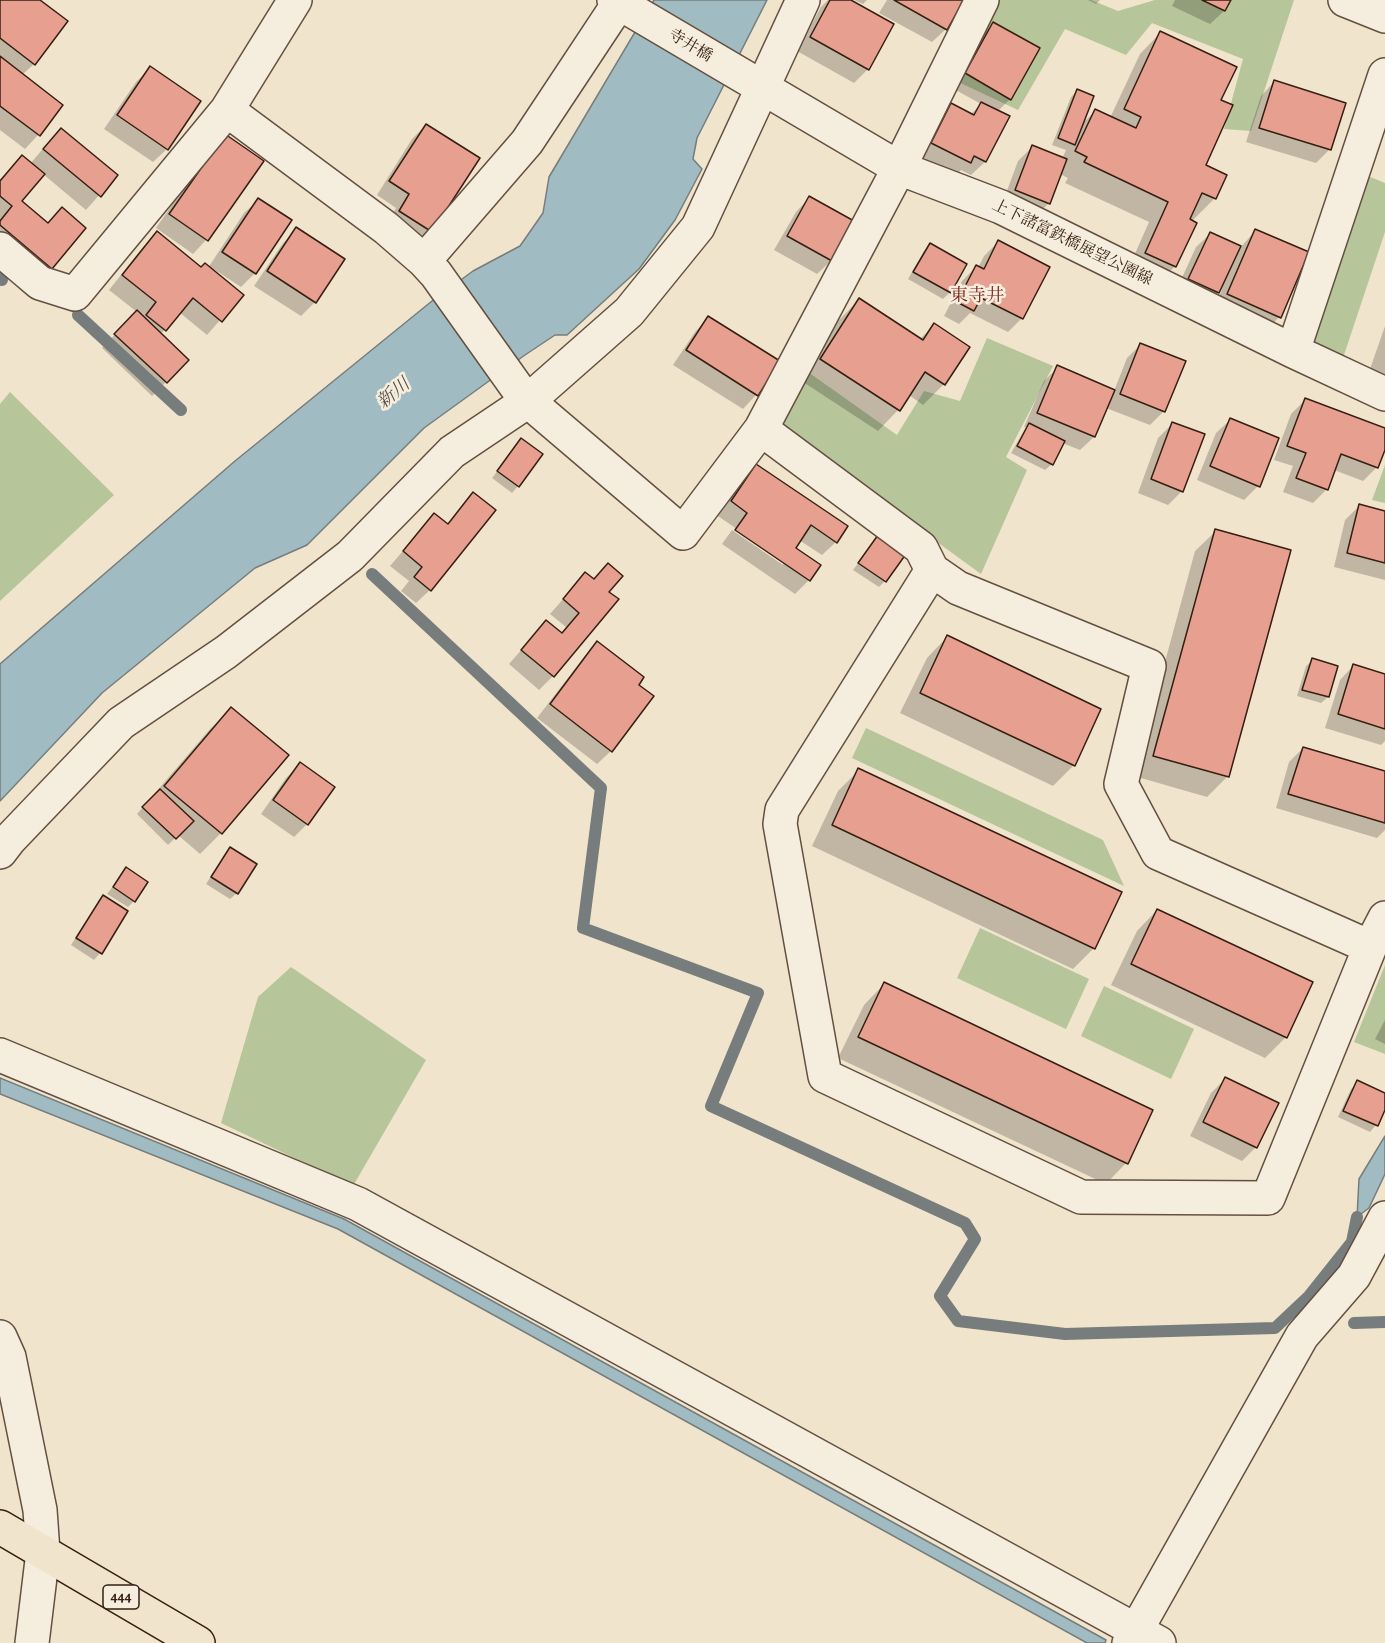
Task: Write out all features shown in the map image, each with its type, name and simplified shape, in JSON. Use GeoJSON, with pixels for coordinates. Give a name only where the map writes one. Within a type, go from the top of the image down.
{"type":"FeatureCollection","features":[{"type":"Feature","properties":{"kind":"highway","name":"444"},"geometry":{"type":"LineString","coordinates":[[0,1527],[198,1643]]}},
{"type":"Feature","properties":{"kind":"street"},"geometry":{"type":"LineString","coordinates":[[0,249],[40,283],[75,294],[226,110],[295,0]]}},
{"type":"Feature","properties":{"kind":"street"},"geometry":{"type":"LineString","coordinates":[[0,852],[10,838],[121,723],[226,652],[350,556],[452,452],[629,312],[698,226],[803,0]]}},
{"type":"Feature","properties":{"kind":"street"},"geometry":{"type":"LineString","coordinates":[[226,110],[386,228],[430,268],[524,396],[683,533],[761,429],[899,168],[982,0]]}},
{"type":"Feature","properties":{"kind":"street"},"geometry":{"type":"LineString","coordinates":[[1345,0],[1385,16]]}},
{"type":"Feature","properties":{"kind":"street"},"geometry":{"type":"LineString","coordinates":[[430,268],[527,142],[618,1]]}},
{"type":"Feature","properties":{"kind":"street","name":"寺井橋"},"geometry":{"type":"LineString","coordinates":[[618,1],[762,88]]}},
{"type":"Feature","properties":{"kind":"street"},"geometry":{"type":"LineString","coordinates":[[1293,351],[1385,75]]}},
{"type":"Feature","properties":{"kind":"street","name":"上下諸富鉄橋展望公園線"},"geometry":{"type":"LineString","coordinates":[[762,88],[899,168],[1001,207],[1385,394]]}},
{"type":"Feature","properties":{"kind":"street"},"geometry":{"type":"LineString","coordinates":[[761,429],[921,548],[932,570],[958,588],[1149,666],[1121,784],[1158,853],[1370,947]]}},
{"type":"Feature","properties":{"kind":"street"},"geometry":{"type":"LineString","coordinates":[[932,570],[782,810],[780,824],[825,1076],[1081,1197],[1268,1198],[1370,947],[1385,918]]}},
{"type":"Feature","properties":{"kind":"street"},"geometry":{"type":"LineString","coordinates":[[0,1054],[358,1204],[1142,1639],[1302,1335],[1354,1276],[1385,1218]]}},
{"type":"Feature","properties":{"kind":"street"},"geometry":{"type":"LineString","coordinates":[[0,1337],[9,1357],[40,1510],[43,1552],[32,1643]]}},
{"type":"Feature","properties":{"kind":"green space"},"geometry":{"type":"Polygon","coordinates":[[[995,0],[1091,0],[1118,11],[1155,0],[1294,0],[1251,131],[1224,129],[1243,59],[1152,23],[1126,55],[1065,29],[1018,110],[954,80],[995,0]]]}},
{"type":"Feature","properties":{"kind":"green space"},"geometry":{"type":"Polygon","coordinates":[[[1363,174],[1385,183],[1385,232],[1343,358],[1308,344],[1363,174]]]}},
{"type":"Feature","properties":{"kind":"green space"},"geometry":{"type":"Polygon","coordinates":[[[987,338],[1053,366],[1006,457],[1027,470],[981,574],[774,423],[808,372],[897,435],[924,391],[960,401],[987,338]]]}},
{"type":"Feature","properties":{"kind":"green space"},"geometry":{"type":"Polygon","coordinates":[[[10,392],[114,495],[0,601],[0,404],[10,392]]]}},
{"type":"Feature","properties":{"kind":"green space"},"geometry":{"type":"Polygon","coordinates":[[[1385,465],[1385,503],[1372,500],[1385,465]]]}},
{"type":"Feature","properties":{"kind":"green space"},"geometry":{"type":"Polygon","coordinates":[[[866,728],[1103,840],[1124,886],[852,758],[866,728]]]}},
{"type":"Feature","properties":{"kind":"green space"},"geometry":{"type":"Polygon","coordinates":[[[980,928],[1089,979],[1066,1029],[957,978],[980,928]]]}},
{"type":"Feature","properties":{"kind":"green space"},"geometry":{"type":"Polygon","coordinates":[[[1385,965],[1385,1054],[1354,1042],[1385,965]]]}},
{"type":"Feature","properties":{"kind":"green space"},"geometry":{"type":"Polygon","coordinates":[[[291,967],[426,1060],[353,1186],[221,1123],[258,997],[291,967]]]}},
{"type":"Feature","properties":{"kind":"green space"},"geometry":{"type":"Polygon","coordinates":[[[1104,986],[1194,1029],[1171,1079],[1081,1036],[1104,986]]]}},
{"type":"Feature","properties":{"kind":"water","name":"新川"},"geometry":{"type":"Polygon","coordinates":[[[654,0],[767,0],[697,138],[693,159],[702,169],[675,220],[639,269],[567,335],[555,335],[424,428],[307,545],[255,568],[102,693],[0,801],[0,664],[235,461],[432,301],[473,271],[520,246],[543,213],[549,177],[654,0]]]}},
{"type":"Feature","properties":{"kind":"water"},"geometry":{"type":"Polygon","coordinates":[[[0,1078],[344,1219],[1106,1640],[1105,1643],[1087,1643],[338,1229],[0,1094],[0,1078]]]}},
{"type":"Feature","properties":{"kind":"water"},"geometry":{"type":"Polygon","coordinates":[[[1385,1136],[1385,1174],[1369,1208],[1357,1217],[1359,1179],[1385,1136]]]}},
{"type":"Feature","properties":{"kind":"building"},"geometry":{"type":"Polygon","coordinates":[[[0,0],[40,0],[68,21],[35,65],[0,38],[0,0]]]}},
{"type":"Feature","properties":{"kind":"building"},"geometry":{"type":"Polygon","coordinates":[[[830,0],[851,0],[894,24],[869,70],[810,37],[830,0]]]}},
{"type":"Feature","properties":{"kind":"building"},"geometry":{"type":"Polygon","coordinates":[[[894,0],[964,0],[947,30],[894,0]]]}},
{"type":"Feature","properties":{"kind":"building"},"geometry":{"type":"Polygon","coordinates":[[[1202,0],[1231,0],[1225,11],[1202,0]]]}},
{"type":"Feature","properties":{"kind":"building"},"geometry":{"type":"Polygon","coordinates":[[[993,22],[1040,48],[1011,100],[965,73],[993,22]]]}},
{"type":"Feature","properties":{"kind":"building"},"geometry":{"type":"Polygon","coordinates":[[[1160,31],[1237,67],[1221,100],[1233,105],[1206,165],[1227,175],[1216,199],[1202,193],[1190,219],[1197,223],[1176,267],[1145,253],[1168,202],[1084,162],[1087,157],[1075,151],[1095,109],[1136,128],[1141,117],[1124,109],[1160,31]]]}},
{"type":"Feature","properties":{"kind":"building"},"geometry":{"type":"Polygon","coordinates":[[[0,56],[63,105],[40,136],[0,106],[0,56]]]}},
{"type":"Feature","properties":{"kind":"building"},"geometry":{"type":"Polygon","coordinates":[[[150,66],[201,101],[168,150],[117,115],[150,66]]]}},
{"type":"Feature","properties":{"kind":"building"},"geometry":{"type":"Polygon","coordinates":[[[1274,80],[1346,103],[1331,150],[1259,128],[1274,80]]]}},
{"type":"Feature","properties":{"kind":"building"},"geometry":{"type":"Polygon","coordinates":[[[1077,89],[1094,96],[1075,145],[1058,138],[1077,89]]]}},
{"type":"Feature","properties":{"kind":"building"},"geometry":{"type":"Polygon","coordinates":[[[981,102],[1010,116],[986,162],[974,156],[971,163],[931,143],[951,103],[974,115],[981,102]]]}},
{"type":"Feature","properties":{"kind":"building"},"geometry":{"type":"Polygon","coordinates":[[[426,124],[480,158],[432,232],[399,211],[409,194],[389,181],[426,124]]]}},
{"type":"Feature","properties":{"kind":"building"},"geometry":{"type":"Polygon","coordinates":[[[61,128],[118,175],[101,197],[43,149],[61,128]]]}},
{"type":"Feature","properties":{"kind":"building"},"geometry":{"type":"Polygon","coordinates":[[[225,134],[264,161],[208,241],[169,214],[225,134]]]}},
{"type":"Feature","properties":{"kind":"building"},"geometry":{"type":"Polygon","coordinates":[[[1032,145],[1067,159],[1050,204],[1015,190],[1032,145]]]}},
{"type":"Feature","properties":{"kind":"building"},"geometry":{"type":"Polygon","coordinates":[[[22,155],[45,174],[22,201],[48,223],[62,207],[86,228],[52,269],[0,225],[0,221],[12,206],[0,196],[0,181],[22,155]]]}},
{"type":"Feature","properties":{"kind":"building"},"geometry":{"type":"Polygon","coordinates":[[[809,196],[854,221],[832,261],[787,236],[809,196]]]}},
{"type":"Feature","properties":{"kind":"building"},"geometry":{"type":"Polygon","coordinates":[[[258,198],[292,220],[256,274],[222,252],[258,198]]]}},
{"type":"Feature","properties":{"kind":"building"},"geometry":{"type":"Polygon","coordinates":[[[296,227],[345,259],[316,303],[267,271],[296,227]]]}},
{"type":"Feature","properties":{"kind":"building"},"geometry":{"type":"Polygon","coordinates":[[[1255,229],[1309,252],[1281,318],[1227,294],[1255,229]]]}},
{"type":"Feature","properties":{"kind":"building"},"geometry":{"type":"Polygon","coordinates":[[[157,231],[201,267],[205,263],[244,295],[222,322],[193,298],[166,331],[146,315],[156,302],[122,275],[157,231]]]}},
{"type":"Feature","properties":{"kind":"building"},"geometry":{"type":"Polygon","coordinates":[[[1210,232],[1241,246],[1219,293],[1188,279],[1210,232]]]}},
{"type":"Feature","properties":{"kind":"building"},"geometry":{"type":"Polygon","coordinates":[[[998,240],[1050,267],[1023,319],[981,298],[974,311],[957,302],[976,265],[984,269],[998,240]]]}},
{"type":"Feature","properties":{"kind":"building"},"geometry":{"type":"Polygon","coordinates":[[[930,243],[967,264],[951,293],[913,272],[930,243]]]}},
{"type":"Feature","properties":{"kind":"building"},"geometry":{"type":"Polygon","coordinates":[[[859,298],[923,340],[934,323],[970,347],[945,385],[925,372],[900,411],[820,359],[859,298]]]}},
{"type":"Feature","properties":{"kind":"building"},"geometry":{"type":"Polygon","coordinates":[[[137,310],[189,360],[167,383],[114,334],[137,310]]]}},
{"type":"Feature","properties":{"kind":"building"},"geometry":{"type":"Polygon","coordinates":[[[708,316],[780,361],[758,396],[686,350],[708,316]]]}},
{"type":"Feature","properties":{"kind":"building"},"geometry":{"type":"Polygon","coordinates":[[[1140,343],[1186,361],[1165,412],[1120,394],[1140,343]]]}},
{"type":"Feature","properties":{"kind":"building"},"geometry":{"type":"Polygon","coordinates":[[[1057,365],[1115,390],[1095,437],[1037,413],[1057,365]]]}},
{"type":"Feature","properties":{"kind":"building"},"geometry":{"type":"Polygon","coordinates":[[[1305,398],[1385,428],[1385,450],[1378,468],[1341,454],[1328,490],[1296,478],[1306,453],[1287,446],[1305,398]]]}},
{"type":"Feature","properties":{"kind":"building"},"geometry":{"type":"Polygon","coordinates":[[[1230,418],[1279,438],[1260,487],[1210,466],[1230,418]]]}},
{"type":"Feature","properties":{"kind":"building"},"geometry":{"type":"Polygon","coordinates":[[[1172,422],[1205,434],[1183,492],[1151,479],[1172,422]]]}},
{"type":"Feature","properties":{"kind":"building"},"geometry":{"type":"Polygon","coordinates":[[[1029,423],[1065,441],[1053,465],[1017,446],[1029,423]]]}},
{"type":"Feature","properties":{"kind":"building"},"geometry":{"type":"Polygon","coordinates":[[[521,438],[543,454],[519,487],[497,471],[521,438]]]}},
{"type":"Feature","properties":{"kind":"building"},"geometry":{"type":"Polygon","coordinates":[[[756,464],[848,526],[837,543],[811,525],[796,548],[821,565],[810,581],[735,530],[747,513],[731,501],[756,464]]]}},
{"type":"Feature","properties":{"kind":"building"},"geometry":{"type":"Polygon","coordinates":[[[473,492],[496,510],[431,591],[414,577],[422,567],[403,551],[434,513],[448,524],[473,492]]]}},
{"type":"Feature","properties":{"kind":"building"},"geometry":{"type":"Polygon","coordinates":[[[1359,504],[1385,511],[1385,563],[1347,553],[1359,504]]]}},
{"type":"Feature","properties":{"kind":"building"},"geometry":{"type":"Polygon","coordinates":[[[1215,529],[1291,550],[1229,777],[1153,756],[1215,529]]]}},
{"type":"Feature","properties":{"kind":"building"},"geometry":{"type":"Polygon","coordinates":[[[878,535],[906,554],[886,582],[858,563],[878,535]]]}},
{"type":"Feature","properties":{"kind":"building"},"geometry":{"type":"Polygon","coordinates":[[[608,563],[623,576],[609,592],[619,599],[554,677],[521,650],[546,620],[562,633],[579,613],[563,599],[585,572],[594,579],[608,563]]]}},
{"type":"Feature","properties":{"kind":"building"},"geometry":{"type":"Polygon","coordinates":[[[947,635],[1101,709],[1075,766],[920,693],[947,635]]]}},
{"type":"Feature","properties":{"kind":"building"},"geometry":{"type":"Polygon","coordinates":[[[597,641],[644,677],[639,685],[654,696],[612,752],[550,704],[597,641]]]}},
{"type":"Feature","properties":{"kind":"building"},"geometry":{"type":"Polygon","coordinates":[[[1312,658],[1338,666],[1329,697],[1302,690],[1312,658]]]}},
{"type":"Feature","properties":{"kind":"building"},"geometry":{"type":"Polygon","coordinates":[[[1353,664],[1385,674],[1385,729],[1338,714],[1353,664]]]}},
{"type":"Feature","properties":{"kind":"building"},"geometry":{"type":"Polygon","coordinates":[[[231,707],[289,755],[222,834],[164,786],[231,707]]]}},
{"type":"Feature","properties":{"kind":"building"},"geometry":{"type":"Polygon","coordinates":[[[1303,747],[1385,771],[1385,823],[1288,794],[1303,747]]]}},
{"type":"Feature","properties":{"kind":"building"},"geometry":{"type":"Polygon","coordinates":[[[300,762],[335,787],[308,825],[273,800],[300,762]]]}},
{"type":"Feature","properties":{"kind":"building"},"geometry":{"type":"Polygon","coordinates":[[[858,768],[1122,892],[1095,949],[832,825],[858,768]]]}},
{"type":"Feature","properties":{"kind":"building"},"geometry":{"type":"Polygon","coordinates":[[[160,789],[194,821],[176,839],[142,807],[160,789]]]}},
{"type":"Feature","properties":{"kind":"building"},"geometry":{"type":"Polygon","coordinates":[[[230,847],[257,864],[238,894],[211,877],[230,847]]]}},
{"type":"Feature","properties":{"kind":"building"},"geometry":{"type":"Polygon","coordinates":[[[126,867],[148,882],[135,902],[113,887],[126,867]]]}},
{"type":"Feature","properties":{"kind":"building"},"geometry":{"type":"Polygon","coordinates":[[[103,895],[128,911],[102,954],[76,938],[103,895]]]}},
{"type":"Feature","properties":{"kind":"building"},"geometry":{"type":"Polygon","coordinates":[[[1157,909],[1313,982],[1287,1038],[1131,964],[1157,909]]]}},
{"type":"Feature","properties":{"kind":"building"},"geometry":{"type":"Polygon","coordinates":[[[884,982],[1153,1110],[1128,1164],[858,1037],[884,982]]]}},
{"type":"Feature","properties":{"kind":"building"},"geometry":{"type":"Polygon","coordinates":[[[1225,1077],[1279,1103],[1257,1148],[1203,1122],[1225,1077]]]}},
{"type":"Feature","properties":{"kind":"building"},"geometry":{"type":"Polygon","coordinates":[[[1357,1080],[1385,1093],[1385,1110],[1378,1126],[1343,1111],[1357,1080]]]}},
{"type":"Feature","properties":{"kind":"waterway"},"geometry":{"type":"LineString","coordinates":[[78,315],[181,410]]}},
{"type":"Feature","properties":{"kind":"waterway"},"geometry":{"type":"LineString","coordinates":[[372,574],[601,788],[583,928],[758,993],[711,1106],[965,1223],[975,1239],[940,1296],[958,1321],[1065,1334],[1275,1328],[1309,1296],[1352,1242],[1357,1217]]}},
{"type":"Feature","properties":{"kind":"waterway"},"geometry":{"type":"LineString","coordinates":[[1354,1323],[1385,1322]]}},
{"type":"Feature","properties":{"kind":"district","name":"東寺井"},"geometry":{"type":"Point","coordinates":[977,297]}}]}
